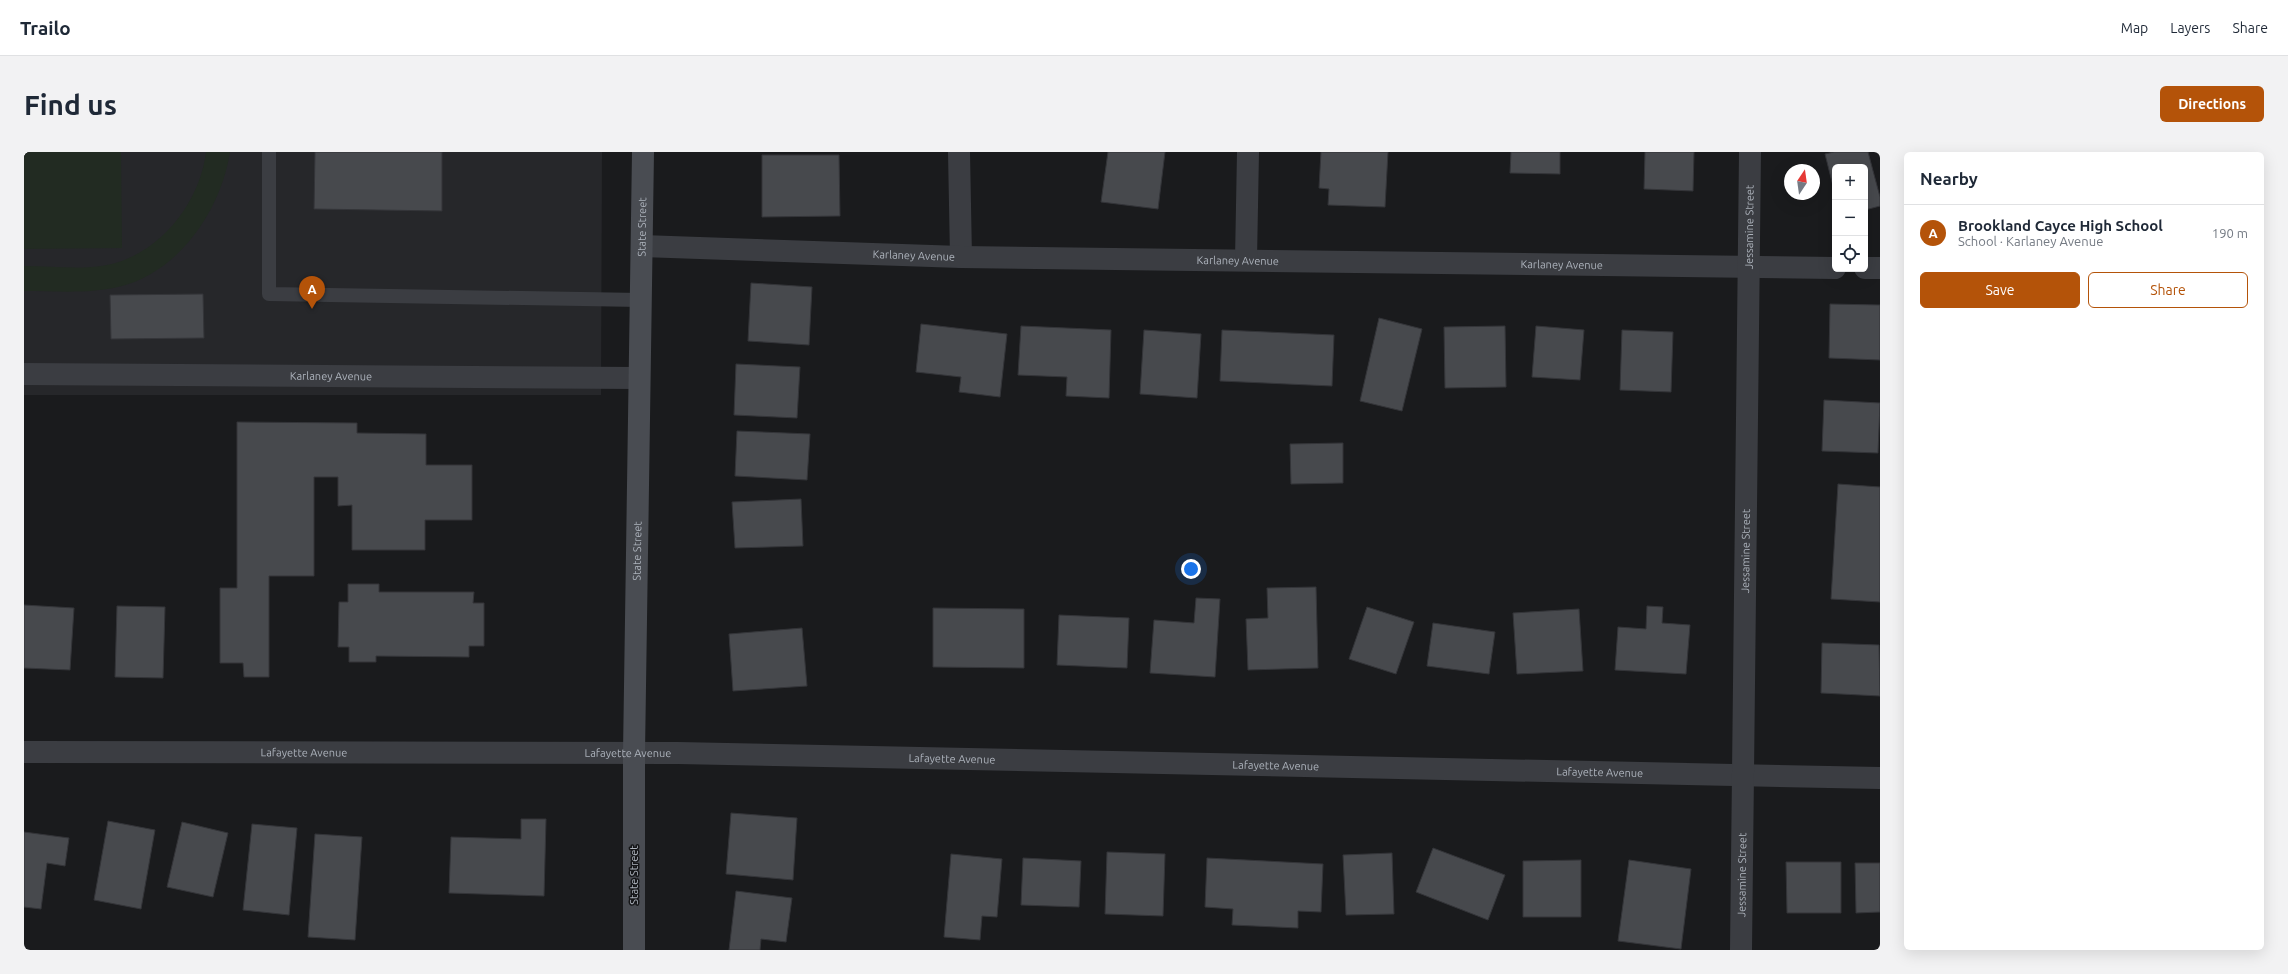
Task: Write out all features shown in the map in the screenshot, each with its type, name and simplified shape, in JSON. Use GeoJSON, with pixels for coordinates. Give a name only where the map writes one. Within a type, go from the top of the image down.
{"type":"FeatureCollection","features":[{"type":"Feature","properties":{"kind":"main road","name":"State Street"},"geometry":{"type":"LineString","coordinates":[[634,950],[634,753],[638,378],[644,152]]}},
{"type":"Feature","properties":{"kind":"street"},"geometry":{"type":"LineString","coordinates":[[959,152],[960,257]]}},
{"type":"Feature","properties":{"kind":"street"},"geometry":{"type":"LineString","coordinates":[[1246,260],[1248,152]]}},
{"type":"Feature","properties":{"kind":"street","name":"Jessamine Street"},"geometry":{"type":"LineString","coordinates":[[1741,950],[1750,152]]}},
{"type":"Feature","properties":{"kind":"street","name":"Karlaney Avenue"},"geometry":{"type":"LineString","coordinates":[[642,246],[960,257],[1832,268]]}},
{"type":"Feature","properties":{"kind":"street"},"geometry":{"type":"LineString","coordinates":[[1868,268],[1880,268]]}},
{"type":"Feature","properties":{"kind":"street","name":"Karlaney Avenue"},"geometry":{"type":"LineString","coordinates":[[24,374],[638,378]]}},
{"type":"Feature","properties":{"kind":"street","name":"Lafayette Avenue"},"geometry":{"type":"LineString","coordinates":[[24,752],[634,753],[1880,778]]}},
{"type":"Feature","properties":{"kind":"lane"},"geometry":{"type":"LineString","coordinates":[[269,152],[269,294],[641,300]]}},
{"type":"Feature","properties":{"kind":"shaded area"},"geometry":{"type":"Polygon","coordinates":[[[24,152],[602,152],[601,395],[24,395],[24,152]]]}},
{"type":"Feature","properties":{"kind":"shaded area"},"geometry":{"type":"Polygon","coordinates":[[[24,152],[121,152],[122,248],[24,249],[24,152]]]}},
{"type":"Feature","properties":{"kind":"shaded area"},"geometry":{"type":"Polygon","coordinates":[[[206,152],[230,152],[225,174],[217,196],[207,217],[194,236],[178,253],[160,268],[140,280],[107,289],[71,292],[24,291],[24,266],[76,268],[107,265],[126,259],[144,250],[160,238],[174,224],[186,208],[202,171],[206,152]]]}},
{"type":"Feature","properties":{"kind":"building"},"geometry":{"type":"Polygon","coordinates":[[[315,152],[442,152],[442,211],[314,209],[315,152]]]}},
{"type":"Feature","properties":{"kind":"building"},"geometry":{"type":"Polygon","coordinates":[[[1108,152],[1165,152],[1158,209],[1101,202],[1108,152]]]}},
{"type":"Feature","properties":{"kind":"building"},"geometry":{"type":"Polygon","coordinates":[[[1321,152],[1388,152],[1385,207],[1328,205],[1329,189],[1319,188],[1321,152]]]}},
{"type":"Feature","properties":{"kind":"building"},"geometry":{"type":"Polygon","coordinates":[[[1511,152],[1560,152],[1560,174],[1510,173],[1511,152]]]}},
{"type":"Feature","properties":{"kind":"building"},"geometry":{"type":"Polygon","coordinates":[[[1645,152],[1694,152],[1693,191],[1644,189],[1645,152]]]}},
{"type":"Feature","properties":{"kind":"building"},"geometry":{"type":"Polygon","coordinates":[[[1834,152],[1868,152],[1880,197],[1880,206],[1868,209],[1868,164],[1832,164],[1832,182],[1825,154],[1834,152]]]}},
{"type":"Feature","properties":{"kind":"building"},"geometry":{"type":"Polygon","coordinates":[[[762,155],[839,155],[840,216],[762,217],[762,155]]]}},
{"type":"Feature","properties":{"kind":"building"},"geometry":{"type":"Polygon","coordinates":[[[751,283],[812,287],[809,345],[748,341],[751,283]]]}},
{"type":"Feature","properties":{"kind":"building"},"geometry":{"type":"Polygon","coordinates":[[[203,294],[204,338],[111,339],[110,295],[203,294]]]}},
{"type":"Feature","properties":{"kind":"building"},"geometry":{"type":"Polygon","coordinates":[[[1830,304],[1880,305],[1880,360],[1829,358],[1830,304]]]}},
{"type":"Feature","properties":{"kind":"building"},"geometry":{"type":"Polygon","coordinates":[[[1379,318],[1422,329],[1402,411],[1360,401],[1379,318]]]}},
{"type":"Feature","properties":{"kind":"building"},"geometry":{"type":"Polygon","coordinates":[[[921,324],[1007,334],[1000,397],[959,392],[961,377],[916,372],[921,324]]]}},
{"type":"Feature","properties":{"kind":"building"},"geometry":{"type":"Polygon","coordinates":[[[1021,326],[1111,330],[1109,398],[1066,396],[1067,377],[1018,375],[1021,326]]]}},
{"type":"Feature","properties":{"kind":"building"},"geometry":{"type":"Polygon","coordinates":[[[1505,326],[1506,387],[1445,388],[1444,327],[1505,326]]]}},
{"type":"Feature","properties":{"kind":"building"},"geometry":{"type":"Polygon","coordinates":[[[1536,326],[1584,330],[1580,380],[1532,377],[1536,326]]]}},
{"type":"Feature","properties":{"kind":"building"},"geometry":{"type":"Polygon","coordinates":[[[1144,330],[1201,334],[1197,398],[1140,394],[1144,330]]]}},
{"type":"Feature","properties":{"kind":"building"},"geometry":{"type":"Polygon","coordinates":[[[1222,330],[1334,335],[1332,386],[1220,381],[1222,330]]]}},
{"type":"Feature","properties":{"kind":"building"},"geometry":{"type":"Polygon","coordinates":[[[1622,330],[1673,332],[1671,392],[1620,390],[1622,330]]]}},
{"type":"Feature","properties":{"kind":"building"},"geometry":{"type":"Polygon","coordinates":[[[736,364],[800,367],[797,418],[734,415],[736,364]]]}},
{"type":"Feature","properties":{"kind":"building"},"geometry":{"type":"Polygon","coordinates":[[[1824,400],[1880,403],[1878,453],[1822,451],[1824,400]]]}},
{"type":"Feature","properties":{"kind":"building"},"geometry":{"type":"Polygon","coordinates":[[[237,422],[357,423],[357,433],[426,434],[426,465],[472,465],[472,520],[425,520],[425,550],[352,550],[352,505],[338,506],[338,477],[314,477],[314,576],[269,576],[269,677],[244,677],[243,663],[220,663],[220,588],[237,588],[237,422]]]}},
{"type":"Feature","properties":{"kind":"building"},"geometry":{"type":"Polygon","coordinates":[[[737,431],[810,434],[807,480],[735,476],[737,431]]]}},
{"type":"Feature","properties":{"kind":"building"},"geometry":{"type":"Polygon","coordinates":[[[1343,443],[1343,483],[1291,484],[1290,444],[1343,443]]]}},
{"type":"Feature","properties":{"kind":"building"},"geometry":{"type":"Polygon","coordinates":[[[1838,484],[1880,487],[1880,602],[1831,599],[1838,484]]]}},
{"type":"Feature","properties":{"kind":"building"},"geometry":{"type":"Polygon","coordinates":[[[801,499],[803,546],[735,548],[732,502],[801,499]]]}},
{"type":"Feature","properties":{"kind":"building"},"geometry":{"type":"Polygon","coordinates":[[[348,584],[379,584],[379,592],[474,592],[473,603],[484,603],[484,646],[469,646],[469,657],[376,656],[376,662],[349,662],[349,647],[338,647],[339,602],[348,602],[348,584]]]}},
{"type":"Feature","properties":{"kind":"building"},"geometry":{"type":"Polygon","coordinates":[[[1316,587],[1318,668],[1248,670],[1246,619],[1268,618],[1267,588],[1316,587]]]}},
{"type":"Feature","properties":{"kind":"building"},"geometry":{"type":"Polygon","coordinates":[[[1196,598],[1220,599],[1215,677],[1150,673],[1154,620],[1194,623],[1196,598]]]}},
{"type":"Feature","properties":{"kind":"building"},"geometry":{"type":"Polygon","coordinates":[[[24,605],[74,608],[70,670],[24,668],[24,605]]]}},
{"type":"Feature","properties":{"kind":"building"},"geometry":{"type":"Polygon","coordinates":[[[117,606],[165,607],[163,678],[115,677],[117,606]]]}},
{"type":"Feature","properties":{"kind":"building"},"geometry":{"type":"Polygon","coordinates":[[[1647,606],[1663,607],[1662,623],[1690,625],[1686,674],[1615,670],[1618,627],[1646,629],[1647,606]]]}},
{"type":"Feature","properties":{"kind":"building"},"geometry":{"type":"Polygon","coordinates":[[[1367,607],[1414,622],[1396,674],[1349,659],[1367,607]]]}},
{"type":"Feature","properties":{"kind":"building"},"geometry":{"type":"Polygon","coordinates":[[[933,608],[1024,609],[1024,668],[933,667],[933,608]]]}},
{"type":"Feature","properties":{"kind":"building"},"geometry":{"type":"Polygon","coordinates":[[[1579,609],[1583,671],[1517,674],[1513,613],[1579,609]]]}},
{"type":"Feature","properties":{"kind":"building"},"geometry":{"type":"Polygon","coordinates":[[[1059,615],[1129,618],[1127,668],[1057,665],[1059,615]]]}},
{"type":"Feature","properties":{"kind":"building"},"geometry":{"type":"Polygon","coordinates":[[[1433,623],[1495,632],[1489,674],[1427,666],[1433,623]]]}},
{"type":"Feature","properties":{"kind":"building"},"geometry":{"type":"Polygon","coordinates":[[[802,628],[807,686],[733,691],[729,634],[802,628]]]}},
{"type":"Feature","properties":{"kind":"building"},"geometry":{"type":"Polygon","coordinates":[[[1822,643],[1879,645],[1880,696],[1821,693],[1822,643]]]}},
{"type":"Feature","properties":{"kind":"building"},"geometry":{"type":"Polygon","coordinates":[[[731,813],[797,818],[793,880],[726,874],[731,813]]]}},
{"type":"Feature","properties":{"kind":"building"},"geometry":{"type":"Polygon","coordinates":[[[521,819],[546,819],[544,896],[449,893],[451,837],[521,839],[521,819]]]}},
{"type":"Feature","properties":{"kind":"building"},"geometry":{"type":"Polygon","coordinates":[[[108,821],[155,830],[141,909],[94,900],[108,821]]]}},
{"type":"Feature","properties":{"kind":"building"},"geometry":{"type":"Polygon","coordinates":[[[182,822],[228,833],[213,897],[167,887],[182,822]]]}},
{"type":"Feature","properties":{"kind":"building"},"geometry":{"type":"Polygon","coordinates":[[[252,824],[297,828],[289,915],[243,910],[252,824]]]}},
{"type":"Feature","properties":{"kind":"building"},"geometry":{"type":"Polygon","coordinates":[[[24,832],[69,838],[65,866],[47,863],[41,909],[24,907],[24,832]]]}},
{"type":"Feature","properties":{"kind":"building"},"geometry":{"type":"Polygon","coordinates":[[[315,834],[362,837],[355,940],[308,937],[315,834]]]}},
{"type":"Feature","properties":{"kind":"building"},"geometry":{"type":"Polygon","coordinates":[[[1433,848],[1505,875],[1488,920],[1416,892],[1433,848]]]}},
{"type":"Feature","properties":{"kind":"building"},"geometry":{"type":"Polygon","coordinates":[[[1107,852],[1165,854],[1163,916],[1105,914],[1107,852]]]}},
{"type":"Feature","properties":{"kind":"building"},"geometry":{"type":"Polygon","coordinates":[[[1392,853],[1394,914],[1346,915],[1343,855],[1392,853]]]}},
{"type":"Feature","properties":{"kind":"building"},"geometry":{"type":"Polygon","coordinates":[[[951,854],[1002,859],[997,917],[982,916],[980,940],[944,937],[951,854]]]}},
{"type":"Feature","properties":{"kind":"building"},"geometry":{"type":"Polygon","coordinates":[[[1023,858],[1081,861],[1079,907],[1021,905],[1023,858]]]}},
{"type":"Feature","properties":{"kind":"building"},"geometry":{"type":"Polygon","coordinates":[[[1207,858],[1323,864],[1321,912],[1298,911],[1298,928],[1232,925],[1233,909],[1205,907],[1207,858]]]}},
{"type":"Feature","properties":{"kind":"building"},"geometry":{"type":"Polygon","coordinates":[[[1581,860],[1581,917],[1523,917],[1523,861],[1581,860]]]}},
{"type":"Feature","properties":{"kind":"building"},"geometry":{"type":"Polygon","coordinates":[[[1629,860],[1691,869],[1681,949],[1618,941],[1629,860]]]}},
{"type":"Feature","properties":{"kind":"building"},"geometry":{"type":"Polygon","coordinates":[[[1786,862],[1841,862],[1841,913],[1787,913],[1786,862]]]}},
{"type":"Feature","properties":{"kind":"building"},"geometry":{"type":"Polygon","coordinates":[[[1855,863],[1880,863],[1880,912],[1856,913],[1855,863]]]}},
{"type":"Feature","properties":{"kind":"building"},"geometry":{"type":"Polygon","coordinates":[[[736,891],[792,898],[786,942],[761,939],[760,950],[729,950],[736,891]]]}},
{"type":"Feature","properties":{"kind":"place","name":"Brookland Cayce High School"},"geometry":{"type":"Point","coordinates":[312,309]}}]}
